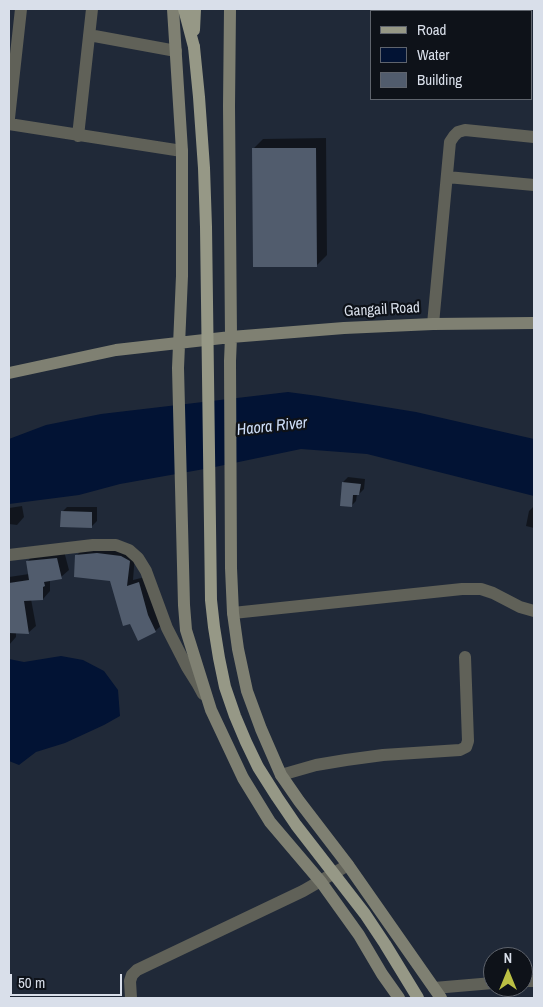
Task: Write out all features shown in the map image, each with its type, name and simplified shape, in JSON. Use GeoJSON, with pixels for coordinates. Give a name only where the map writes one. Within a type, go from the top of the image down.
{"type":"FeatureCollection","features":[{"type":"Feature","properties":{"kind":"main road"},"geometry":{"type":"LineString","coordinates":[[184,9],[194,47]]}},
{"type":"Feature","properties":{"kind":"main road"},"geometry":{"type":"LineString","coordinates":[[195,9],[194,47],[200,106],[206,217],[211,600],[221,668],[235,716],[258,767],[296,825],[365,914],[418,998]]}},
{"type":"Feature","properties":{"kind":"street"},"geometry":{"type":"LineString","coordinates":[[9,118],[21,9]]}},
{"type":"Feature","properties":{"kind":"street"},"geometry":{"type":"LineString","coordinates":[[78,136],[92,9]]}},
{"type":"Feature","properties":{"kind":"street"},"geometry":{"type":"LineString","coordinates":[[173,9],[182,152],[182,276],[178,368],[184,605],[186,630],[211,710]]}},
{"type":"Feature","properties":{"kind":"street"},"geometry":{"type":"LineString","coordinates":[[230,9],[230,361],[233,613],[247,691],[281,774],[438,993],[483,985]]}},
{"type":"Feature","properties":{"kind":"street"},"geometry":{"type":"LineString","coordinates":[[89,35],[176,51]]}},
{"type":"Feature","properties":{"kind":"street"},"geometry":{"type":"LineString","coordinates":[[9,124],[182,152]]}},
{"type":"Feature","properties":{"kind":"street"},"geometry":{"type":"LineString","coordinates":[[433,324],[450,142],[458,132],[464,130],[534,137]]}},
{"type":"Feature","properties":{"kind":"street"},"geometry":{"type":"LineString","coordinates":[[447,178],[534,184]]}},
{"type":"Feature","properties":{"kind":"street","name":"Gangail Road"},"geometry":{"type":"LineString","coordinates":[[9,373],[116,350],[231,337],[344,328],[534,322]]}},
{"type":"Feature","properties":{"kind":"street"},"geometry":{"type":"LineString","coordinates":[[9,555],[93,545],[116,545],[129,550],[138,558],[146,571],[167,628],[211,710],[242,778],[270,822],[320,882],[359,935],[399,998]]}},
{"type":"Feature","properties":{"kind":"street"},"geometry":{"type":"LineString","coordinates":[[233,613],[462,589],[481,589],[520,607],[534,611]]}},
{"type":"Feature","properties":{"kind":"street"},"geometry":{"type":"LineString","coordinates":[[281,774],[316,765],[383,755],[460,750],[466,746],[468,740],[465,658]]}},
{"type":"Feature","properties":{"kind":"street"},"geometry":{"type":"LineString","coordinates":[[131,998],[130,981],[132,975],[137,970],[320,882],[348,865]]}},
{"type":"Feature","properties":{"kind":"water","name":"Haora River"},"geometry":{"type":"Polygon","coordinates":[[[288,392],[416,412],[534,439],[534,496],[367,454],[301,449],[120,484],[79,495],[9,504],[9,439],[46,425],[101,414],[288,392]]]}},
{"type":"Feature","properties":{"kind":"water"},"geometry":{"type":"Polygon","coordinates":[[[61,656],[83,660],[104,671],[118,690],[120,716],[65,743],[36,752],[19,765],[9,761],[9,659],[24,662],[61,656]]]}},
{"type":"Feature","properties":{"kind":"building"},"geometry":{"type":"Polygon","coordinates":[[[252,148],[316,148],[317,267],[253,267],[252,148]]]}},
{"type":"Feature","properties":{"kind":"building"},"geometry":{"type":"Polygon","coordinates":[[[342,482],[361,484],[359,495],[353,495],[352,507],[340,506],[342,482]]]}},
{"type":"Feature","properties":{"kind":"building"},"geometry":{"type":"Polygon","coordinates":[[[61,511],[92,512],[92,528],[60,527],[61,511]]]}},
{"type":"Feature","properties":{"kind":"building"},"geometry":{"type":"Polygon","coordinates":[[[97,553],[121,556],[130,561],[127,586],[139,582],[148,615],[156,632],[138,641],[130,624],[123,626],[110,581],[74,577],[75,555],[97,553]]]}},
{"type":"Feature","properties":{"kind":"building"},"geometry":{"type":"Polygon","coordinates":[[[57,558],[62,579],[44,582],[43,600],[24,601],[29,634],[9,633],[9,583],[29,580],[26,561],[57,558]]]}}]}
